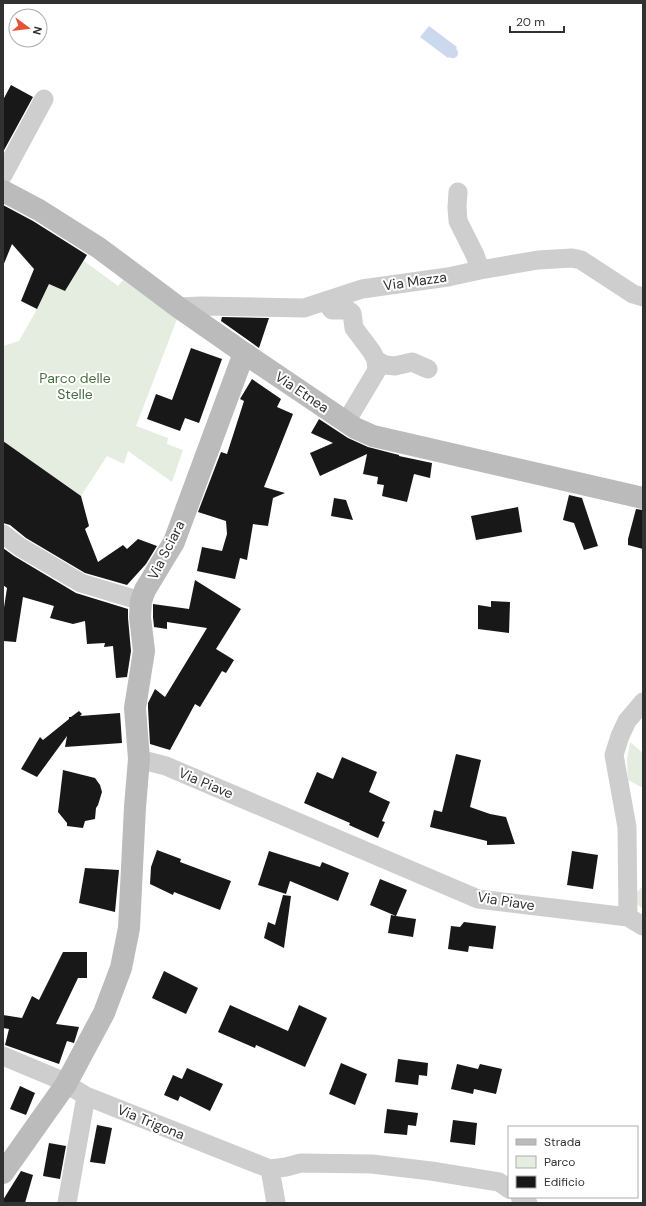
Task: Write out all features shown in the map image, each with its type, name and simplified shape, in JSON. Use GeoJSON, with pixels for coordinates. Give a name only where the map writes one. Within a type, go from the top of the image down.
{"type":"FeatureCollection","features":[{"type":"Feature","properties":{"kind":"street"},"geometry":{"type":"LineString","coordinates":[[3,175],[44,99]]}},
{"type":"Feature","properties":{"kind":"street","name":"Via Etnea"},"geometry":{"type":"LineString","coordinates":[[3,191],[40,210],[99,248],[244,354],[355,428],[373,436],[643,498]]}},
{"type":"Feature","properties":{"kind":"street"},"geometry":{"type":"LineString","coordinates":[[458,192],[458,221],[476,255],[480,270]]}},
{"type":"Feature","properties":{"kind":"street","name":"Via Mazza"},"geometry":{"type":"LineString","coordinates":[[178,307],[304,308],[362,289],[448,277],[538,260],[572,258],[581,260],[633,294],[643,297]]}},
{"type":"Feature","properties":{"kind":"street"},"geometry":{"type":"LineString","coordinates":[[325,301],[332,310],[348,310],[352,313],[354,328],[372,352],[376,360],[377,370],[346,422]]}},
{"type":"Feature","properties":{"kind":"street","name":"Via Sciara"},"geometry":{"type":"LineString","coordinates":[[141,601],[145,590],[174,542],[244,354]]}},
{"type":"Feature","properties":{"kind":"street"},"geometry":{"type":"LineString","coordinates":[[376,360],[385,365],[395,366],[412,362],[428,369]]}},
{"type":"Feature","properties":{"kind":"street"},"geometry":{"type":"LineString","coordinates":[[3,535],[20,547],[81,583],[141,601],[140,617],[144,651],[135,708],[139,759],[134,808],[129,928],[121,968],[104,1012],[66,1084],[3,1173]]}},
{"type":"Feature","properties":{"kind":"street","name":"Via Piave"},"geometry":{"type":"LineString","coordinates":[[139,759],[166,766],[478,899],[636,921],[627,827],[614,755],[620,736],[627,722],[643,702]]}},
{"type":"Feature","properties":{"kind":"street","name":"Via Trigona"},"geometry":{"type":"LineString","coordinates":[[3,1056],[58,1079],[86,1096],[270,1169]]}},
{"type":"Feature","properties":{"kind":"street"},"geometry":{"type":"LineString","coordinates":[[67,1203],[86,1096]]}},
{"type":"Feature","properties":{"kind":"street"},"geometry":{"type":"LineString","coordinates":[[276,1203],[270,1169],[301,1163],[372,1164],[431,1171],[499,1182],[508,1188]]}},
{"type":"Feature","properties":{"kind":"green space","name":"Parco delle Stelle"},"geometry":{"type":"Polygon","coordinates":[[[84,261],[118,286],[123,280],[177,319],[136,426],[168,438],[167,444],[183,450],[172,482],[128,451],[124,464],[107,456],[81,496],[3,441],[3,346],[19,341],[50,283],[65,291],[84,261]]]}},
{"type":"Feature","properties":{"kind":"green space"},"geometry":{"type":"Polygon","coordinates":[[[630,742],[643,753],[643,788],[628,780],[627,760],[630,742]]]}},
{"type":"Feature","properties":{"kind":"green space"},"geometry":{"type":"Polygon","coordinates":[[[643,886],[643,911],[638,905],[635,894],[643,886]]]}},
{"type":"Feature","properties":{"kind":"water"},"geometry":{"type":"Polygon","coordinates":[[[429,26],[457,47],[458,55],[456,57],[448,58],[420,37],[429,26]]]}},
{"type":"Feature","properties":{"kind":"building"},"geometry":{"type":"Polygon","coordinates":[[[11,85],[33,97],[3,152],[3,100],[11,85]]]}},
{"type":"Feature","properties":{"kind":"building"},"geometry":{"type":"Polygon","coordinates":[[[3,205],[33,221],[87,255],[65,291],[49,284],[37,309],[21,301],[34,269],[12,244],[3,266],[3,205]]]}},
{"type":"Feature","properties":{"kind":"building"},"geometry":{"type":"Polygon","coordinates":[[[222,317],[269,318],[259,348],[221,321],[222,317]]]}},
{"type":"Feature","properties":{"kind":"building"},"geometry":{"type":"Polygon","coordinates":[[[191,348],[222,359],[199,423],[185,418],[180,431],[147,419],[156,394],[172,400],[191,348]]]}},
{"type":"Feature","properties":{"kind":"building"},"geometry":{"type":"Polygon","coordinates":[[[252,379],[281,399],[277,407],[293,414],[264,487],[285,493],[273,498],[268,526],[253,524],[247,560],[240,558],[235,579],[197,571],[202,547],[222,551],[227,534],[226,521],[198,512],[221,452],[227,454],[244,401],[240,399],[252,379]]]}},
{"type":"Feature","properties":{"kind":"building"},"geometry":{"type":"Polygon","coordinates":[[[319,419],[348,438],[368,447],[399,456],[432,463],[430,478],[414,474],[407,502],[382,496],[384,485],[377,484],[378,477],[363,474],[367,454],[320,476],[310,453],[333,443],[311,433],[319,419]]]}},
{"type":"Feature","properties":{"kind":"building"},"geometry":{"type":"Polygon","coordinates":[[[3,441],[81,496],[89,526],[85,529],[98,562],[123,545],[127,549],[138,539],[157,546],[146,564],[127,585],[85,573],[26,538],[10,525],[3,523],[3,441]]]}},
{"type":"Feature","properties":{"kind":"building"},"geometry":{"type":"Polygon","coordinates":[[[569,495],[582,498],[598,546],[584,550],[574,523],[563,520],[569,495]]]}},
{"type":"Feature","properties":{"kind":"building"},"geometry":{"type":"Polygon","coordinates":[[[334,498],[346,500],[353,520],[331,516],[334,498]]]}},
{"type":"Feature","properties":{"kind":"building"},"geometry":{"type":"Polygon","coordinates":[[[518,507],[522,532],[476,540],[471,516],[518,507]]]}},
{"type":"Feature","properties":{"kind":"building"},"geometry":{"type":"Polygon","coordinates":[[[636,509],[643,510],[643,549],[628,545],[628,539],[636,509]]]}},
{"type":"Feature","properties":{"kind":"building"},"geometry":{"type":"Polygon","coordinates":[[[3,548],[76,593],[128,609],[131,651],[127,677],[116,678],[113,646],[104,647],[105,643],[87,644],[85,621],[73,624],[50,618],[54,606],[23,597],[16,642],[3,641],[3,614],[7,588],[3,585],[3,548]]]}},
{"type":"Feature","properties":{"kind":"building"},"geometry":{"type":"Polygon","coordinates":[[[195,580],[241,609],[216,649],[234,660],[226,673],[222,671],[200,707],[195,704],[170,750],[150,744],[148,703],[155,689],[165,697],[207,628],[167,622],[167,629],[154,627],[153,604],[189,609],[195,580]]]}},
{"type":"Feature","properties":{"kind":"building"},"geometry":{"type":"Polygon","coordinates":[[[491,601],[510,602],[509,633],[478,629],[478,605],[491,607],[491,601]]]}},
{"type":"Feature","properties":{"kind":"building"},"geometry":{"type":"Polygon","coordinates":[[[79,711],[82,714],[80,716],[120,713],[122,743],[65,747],[67,736],[37,777],[21,769],[40,737],[43,740],[69,719],[69,717],[79,711]]]}},
{"type":"Feature","properties":{"kind":"building"},"geometry":{"type":"Polygon","coordinates":[[[456,754],[481,760],[470,807],[490,814],[506,817],[515,844],[487,845],[487,841],[430,827],[434,810],[442,812],[456,754]]]}},
{"type":"Feature","properties":{"kind":"building"},"geometry":{"type":"Polygon","coordinates":[[[342,757],[377,772],[369,792],[390,802],[382,821],[385,822],[378,838],[349,825],[350,823],[304,803],[317,772],[333,779],[342,757]]]}},
{"type":"Feature","properties":{"kind":"building"},"geometry":{"type":"Polygon","coordinates":[[[63,770],[95,778],[100,785],[102,792],[96,808],[95,819],[85,821],[83,828],[67,826],[67,823],[58,812],[63,770]]]}},
{"type":"Feature","properties":{"kind":"building"},"geometry":{"type":"Polygon","coordinates":[[[157,850],[181,859],[180,862],[231,881],[220,910],[174,892],[173,895],[150,884],[151,867],[157,850]]]}},
{"type":"Feature","properties":{"kind":"building"},"geometry":{"type":"Polygon","coordinates":[[[269,851],[320,867],[322,862],[349,873],[338,901],[290,881],[286,894],[258,885],[269,851]]]}},
{"type":"Feature","properties":{"kind":"building"},"geometry":{"type":"Polygon","coordinates":[[[572,851],[598,855],[593,889],[567,885],[572,851]]]}},
{"type":"Feature","properties":{"kind":"building"},"geometry":{"type":"Polygon","coordinates":[[[85,868],[119,870],[115,912],[79,903],[85,868]]]}},
{"type":"Feature","properties":{"kind":"building"},"geometry":{"type":"Polygon","coordinates":[[[380,879],[407,890],[396,916],[370,905],[380,879]]]}},
{"type":"Feature","properties":{"kind":"building"},"geometry":{"type":"Polygon","coordinates":[[[283,895],[291,896],[284,948],[264,938],[268,922],[275,925],[283,895]]]}},
{"type":"Feature","properties":{"kind":"building"},"geometry":{"type":"Polygon","coordinates":[[[391,915],[416,919],[413,937],[388,933],[391,915]]]}},
{"type":"Feature","properties":{"kind":"building"},"geometry":{"type":"Polygon","coordinates":[[[464,922],[496,926],[493,949],[469,946],[468,952],[448,949],[451,926],[460,927],[464,922]]]}},
{"type":"Feature","properties":{"kind":"building"},"geometry":{"type":"Polygon","coordinates":[[[63,952],[87,952],[87,978],[78,978],[56,1024],[79,1027],[74,1043],[67,1041],[59,1064],[5,1045],[9,1029],[3,1028],[3,1015],[22,1018],[32,996],[39,1000],[63,952]]]}},
{"type":"Feature","properties":{"kind":"building"},"geometry":{"type":"Polygon","coordinates":[[[164,971],[198,988],[186,1014],[152,998],[164,971]]]}},
{"type":"Feature","properties":{"kind":"building"},"geometry":{"type":"Polygon","coordinates":[[[230,1005],[288,1031],[299,1005],[327,1018],[305,1067],[256,1045],[255,1048],[218,1032],[230,1005]]]}},
{"type":"Feature","properties":{"kind":"building"},"geometry":{"type":"Polygon","coordinates":[[[398,1059],[428,1063],[427,1076],[419,1075],[418,1085],[395,1082],[398,1059]]]}},
{"type":"Feature","properties":{"kind":"building"},"geometry":{"type":"Polygon","coordinates":[[[341,1063],[367,1074],[355,1105],[329,1094],[341,1063]]]}},
{"type":"Feature","properties":{"kind":"building"},"geometry":{"type":"Polygon","coordinates":[[[457,1064],[478,1069],[480,1064],[502,1069],[496,1094],[474,1089],[473,1094],[451,1089],[457,1064]]]}},
{"type":"Feature","properties":{"kind":"building"},"geometry":{"type":"Polygon","coordinates":[[[187,1068],[223,1084],[210,1111],[180,1096],[178,1101],[164,1095],[173,1075],[182,1079],[187,1068]]]}},
{"type":"Feature","properties":{"kind":"building"},"geometry":{"type":"Polygon","coordinates":[[[20,1086],[35,1093],[26,1115],[10,1109],[20,1086]]]}},
{"type":"Feature","properties":{"kind":"building"},"geometry":{"type":"Polygon","coordinates":[[[387,1109],[418,1113],[416,1126],[408,1125],[407,1135],[384,1133],[387,1109]]]}},
{"type":"Feature","properties":{"kind":"building"},"geometry":{"type":"Polygon","coordinates":[[[453,1120],[477,1123],[475,1145],[450,1142],[453,1120]]]}},
{"type":"Feature","properties":{"kind":"building"},"geometry":{"type":"Polygon","coordinates":[[[97,1125],[112,1128],[105,1164],[90,1162],[97,1125]]]}},
{"type":"Feature","properties":{"kind":"building"},"geometry":{"type":"Polygon","coordinates":[[[49,1143],[66,1146],[60,1179],[43,1176],[49,1143]]]}},
{"type":"Feature","properties":{"kind":"building"},"geometry":{"type":"Polygon","coordinates":[[[21,1171],[33,1175],[25,1203],[3,1203],[3,1200],[21,1171]]]}}]}
